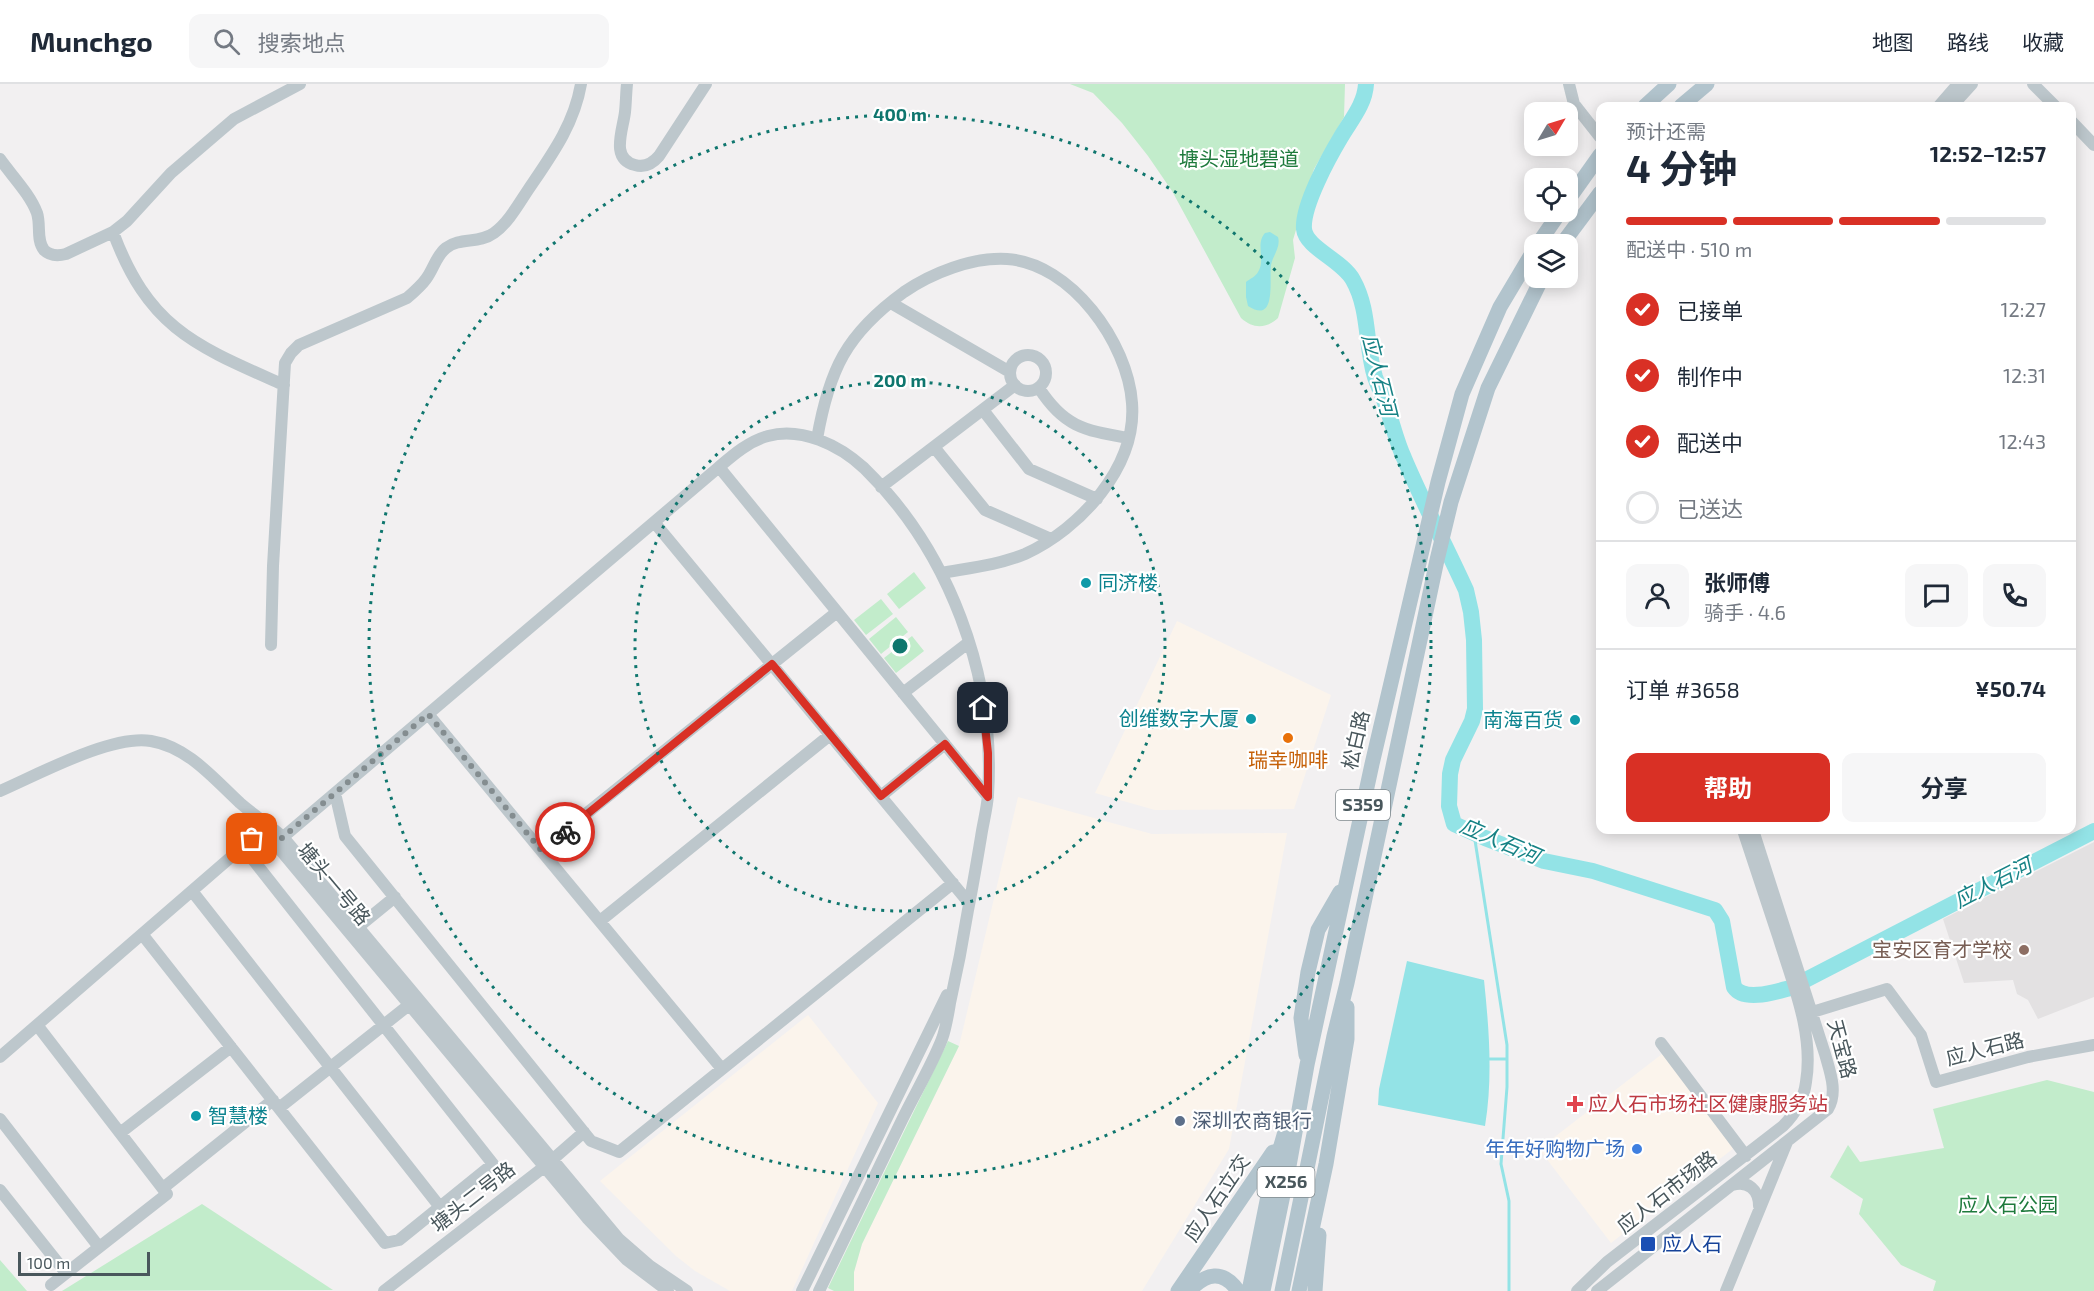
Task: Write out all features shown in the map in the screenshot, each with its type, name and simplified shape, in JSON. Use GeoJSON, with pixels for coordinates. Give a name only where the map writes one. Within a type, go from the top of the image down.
{"type":"FeatureCollection","features":[{"type":"Feature","properties":{"kind":"main road"},"geometry":{"type":"LineString","coordinates":[[1649,102],[1669,84]]}},
{"type":"Feature","properties":{"kind":"main road"},"geometry":{"type":"LineString","coordinates":[[1686,102],[1707,84]]}},
{"type":"Feature","properties":{"kind":"main road"},"geometry":{"type":"LineString","coordinates":[[1578,186],[1596,161]]}},
{"type":"Feature","properties":{"kind":"main road"},"geometry":{"type":"LineString","coordinates":[[1569,234],[1596,198]]}},
{"type":"Feature","properties":{"kind":"main road","name":"松白路"},"geometry":{"type":"LineString","coordinates":[[1263,1291],[1306,1069],[1347,879],[1438,482],[1462,394],[1500,308],[1524,267]]}},
{"type":"Feature","properties":{"kind":"main road","name":"松白路"},"geometry":{"type":"LineString","coordinates":[[1282,1291],[1334,1036],[1451,502],[1488,388],[1537,288]]}},
{"type":"Feature","properties":{"kind":"main road","name":"S359"},"geometry":{"type":"LineString","coordinates":[[1299,1291],[1326,1164],[1347,1039],[1347,983]]}},
{"type":"Feature","properties":{"kind":"main road","name":"S359"},"geometry":{"type":"LineString","coordinates":[[1249,1291],[1272,1176],[1306,1069]]}},
{"type":"Feature","properties":{"kind":"main road","name":"应人石立交"},"geometry":{"type":"LineString","coordinates":[[1178,1291],[1259,1176],[1287,1125]]}},
{"type":"Feature","properties":{"kind":"main road","name":"S359"},"geometry":{"type":"LineString","coordinates":[[1315,1291],[1326,1164]]}},
{"type":"Feature","properties":{"kind":"main road"},"geometry":{"type":"LineString","coordinates":[[1189,1291],[1198,1282],[1215,1275],[1231,1281],[1238,1291]]}},
{"type":"Feature","properties":{"kind":"street"},"geometry":{"type":"LineString","coordinates":[[0,159],[33,205],[39,224],[40,242],[44,249],[58,256],[66,254],[113,232],[127,221],[171,173],[234,119],[300,84]]}},
{"type":"Feature","properties":{"kind":"street"},"geometry":{"type":"LineString","coordinates":[[271,645],[273,566],[285,363],[299,345],[407,298],[422,284],[440,254],[449,246],[485,239],[496,232],[513,212],[561,143],[574,112],[581,84]]}},
{"type":"Feature","properties":{"kind":"street"},"geometry":{"type":"LineString","coordinates":[[627,84],[619,145],[620,153],[624,160],[631,164],[647,166],[659,156],[706,84]]}},
{"type":"Feature","properties":{"kind":"street"},"geometry":{"type":"LineString","coordinates":[[1569,84],[1574,104],[1596,132]]}},
{"type":"Feature","properties":{"kind":"street"},"geometry":{"type":"LineString","coordinates":[[1942,102],[1958,84]]}},
{"type":"Feature","properties":{"kind":"street"},"geometry":{"type":"LineString","coordinates":[[1956,102],[1972,84]]}},
{"type":"Feature","properties":{"kind":"street"},"geometry":{"type":"LineString","coordinates":[[2033,84],[2051,102]]}},
{"type":"Feature","properties":{"kind":"street"},"geometry":{"type":"LineString","coordinates":[[2076,126],[2094,146]]}},
{"type":"Feature","properties":{"kind":"street"},"geometry":{"type":"LineString","coordinates":[[113,232],[124,262],[140,289],[160,314],[184,335],[211,352],[284,385]]}},
{"type":"Feature","properties":{"kind":"street"},"geometry":{"type":"LineString","coordinates":[[817,439],[826,392],[837,364],[849,345],[862,328],[891,303],[927,278],[978,262],[1007,259],[1036,266],[1050,274],[1065,284],[1093,312],[1117,350],[1127,375],[1132,404],[1128,438],[1110,482],[1071,524],[1036,548],[1012,559],[941,573]]}},
{"type":"Feature","properties":{"kind":"street"},"geometry":{"type":"LineString","coordinates":[[891,303],[1010,372]]}},
{"type":"Feature","properties":{"kind":"street"},"geometry":{"type":"LineString","coordinates":[[1032,355],[1039,358],[1047,372],[1039,388],[1028,391],[1015,386],[1010,372],[1017,358],[1032,355]]}},
{"type":"Feature","properties":{"kind":"street"},"geometry":{"type":"LineString","coordinates":[[881,487],[1015,386]]}},
{"type":"Feature","properties":{"kind":"street"},"geometry":{"type":"LineString","coordinates":[[1039,388],[1057,412],[1078,426],[1090,431],[1128,438]]}},
{"type":"Feature","properties":{"kind":"street"},"geometry":{"type":"LineString","coordinates":[[983,410],[1029,469],[1096,499]]}},
{"type":"Feature","properties":{"kind":"street"},"geometry":{"type":"LineString","coordinates":[[279,840],[718,467],[745,447],[767,436],[781,434],[817,439],[848,455],[881,487],[920,536],[941,573],[961,619],[983,708],[988,753],[988,797],[956,978],[942,1038],[819,1291]]}},
{"type":"Feature","properties":{"kind":"street"},"geometry":{"type":"LineString","coordinates":[[934,447],[985,510],[1051,539]]}},
{"type":"Feature","properties":{"kind":"street"},"geometry":{"type":"LineString","coordinates":[[718,467],[988,797]]}},
{"type":"Feature","properties":{"kind":"street"},"geometry":{"type":"LineString","coordinates":[[654,522],[969,903]]}},
{"type":"Feature","properties":{"kind":"street"},"geometry":{"type":"LineString","coordinates":[[541,850],[837,612]]}},
{"type":"Feature","properties":{"kind":"street"},"geometry":{"type":"LineString","coordinates":[[903,693],[968,643]]}},
{"type":"Feature","properties":{"kind":"street"},"geometry":{"type":"LineString","coordinates":[[428,714],[722,1069]]}},
{"type":"Feature","properties":{"kind":"street"},"geometry":{"type":"LineString","coordinates":[[600,921],[830,735]]}},
{"type":"Feature","properties":{"kind":"street","name":"塘头一号路"},"geometry":{"type":"LineString","coordinates":[[0,791],[79,756],[128,741],[148,740],[163,744],[201,766],[279,840],[548,1163],[612,1246],[668,1291]]}},
{"type":"Feature","properties":{"kind":"street"},"geometry":{"type":"LineString","coordinates":[[881,796],[945,744]]}},
{"type":"Feature","properties":{"kind":"street"},"geometry":{"type":"LineString","coordinates":[[335,793],[345,836],[591,1141],[619,1152],[953,883]]}},
{"type":"Feature","properties":{"kind":"street"},"geometry":{"type":"LineString","coordinates":[[0,1057],[266,827]]}},
{"type":"Feature","properties":{"kind":"street","name":"天宝路"},"geometry":{"type":"LineString","coordinates":[[1744,834],[1793,968]]}},
{"type":"Feature","properties":{"kind":"street","name":"天宝路"},"geometry":{"type":"LineString","coordinates":[[1725,1291],[1787,1141],[1828,1109],[1834,1092],[1832,1078],[1807,1014],[1754,834]]}},
{"type":"Feature","properties":{"kind":"street"},"geometry":{"type":"LineString","coordinates":[[142,934],[385,1242],[399,1240],[493,1164],[243,847]]}},
{"type":"Feature","properties":{"kind":"street"},"geometry":{"type":"LineString","coordinates":[[192,891],[440,1207]]}},
{"type":"Feature","properties":{"kind":"street"},"geometry":{"type":"LineString","coordinates":[[354,931],[395,897]]}},
{"type":"Feature","properties":{"kind":"street"},"geometry":{"type":"LineString","coordinates":[[802,1291],[956,978]]}},
{"type":"Feature","properties":{"kind":"street","name":"应人石路"},"geometry":{"type":"LineString","coordinates":[[1807,1014],[1887,988],[1921,1035],[1936,1082],[2028,1057],[2094,1045]]}},
{"type":"Feature","properties":{"kind":"street"},"geometry":{"type":"LineString","coordinates":[[163,1188],[330,1067],[413,1002]]}},
{"type":"Feature","properties":{"kind":"street","name":"天宝路"},"geometry":{"type":"LineString","coordinates":[[1783,1126],[1793,1116],[1806,1084],[1807,1014]]}},
{"type":"Feature","properties":{"kind":"street"},"geometry":{"type":"LineString","coordinates":[[37,1025],[167,1194],[51,1285]]}},
{"type":"Feature","properties":{"kind":"street"},"geometry":{"type":"LineString","coordinates":[[1661,1042],[1746,1156]]}},
{"type":"Feature","properties":{"kind":"street"},"geometry":{"type":"LineString","coordinates":[[120,1133],[231,1047]]}},
{"type":"Feature","properties":{"kind":"street"},"geometry":{"type":"LineString","coordinates":[[0,1119],[99,1247]]}},
{"type":"Feature","properties":{"kind":"street","name":"应人石市场路"},"geometry":{"type":"LineString","coordinates":[[1577,1291],[1608,1262],[1783,1126]]}},
{"type":"Feature","properties":{"kind":"street","name":"塘头二号路"},"geometry":{"type":"LineString","coordinates":[[384,1291],[548,1163],[584,1132]]}},
{"type":"Feature","properties":{"kind":"street","name":"应人石市场路"},"geometry":{"type":"LineString","coordinates":[[1597,1291],[1787,1141]]}},
{"type":"Feature","properties":{"kind":"street","name":"塘头一号路"},"geometry":{"type":"LineString","coordinates":[[548,1163],[619,1239],[658,1272],[687,1291]]}},
{"type":"Feature","properties":{"kind":"street"},"geometry":{"type":"LineString","coordinates":[[1729,1187],[1740,1183],[1752,1187],[1759,1198],[1759,1210]]}},
{"type":"Feature","properties":{"kind":"street"},"geometry":{"type":"LineString","coordinates":[[0,1190],[66,1273]]}},
{"type":"Feature","properties":{"kind":"shaded area"},"geometry":{"type":"Polygon","coordinates":[[[1177,621],[1331,695],[1294,809],[1155,810],[1095,793],[1177,621]]]}},
{"type":"Feature","properties":{"kind":"shaded area"},"geometry":{"type":"Polygon","coordinates":[[[1018,797],[1152,834],[1287,833],[1229,1149],[1142,1291],[854,1291],[854,1272],[862,1244],[959,1046],[1018,797]]]}},
{"type":"Feature","properties":{"kind":"shaded area","name":"宝安区育才学校"},"geometry":{"type":"Polygon","coordinates":[[[2094,842],[2094,997],[2038,1019],[2028,1000],[2017,994],[2013,980],[1964,983],[1943,919],[2094,842]]]}},
{"type":"Feature","properties":{"kind":"shaded area"},"geometry":{"type":"Polygon","coordinates":[[[808,1015],[878,1103],[792,1291],[730,1291],[695,1271],[676,1256],[600,1181],[808,1015]]]}},
{"type":"Feature","properties":{"kind":"shaded area","name":"年年好购物广场"},"geometry":{"type":"Polygon","coordinates":[[[1662,1054],[1734,1148],[1611,1243],[1539,1149],[1662,1054]]]}},
{"type":"Feature","properties":{"kind":"green space","name":"塘头湿地碧道"},"geometry":{"type":"Polygon","coordinates":[[[1070,84],[1345,84],[1344,117],[1314,169],[1293,240],[1295,258],[1278,318],[1264,326],[1255,326],[1241,318],[1172,191],[1148,156],[1122,123],[1093,93],[1070,84]]]}},
{"type":"Feature","properties":{"kind":"green space"},"geometry":{"type":"Polygon","coordinates":[[[914,572],[926,588],[899,609],[887,594],[914,572]]]}},
{"type":"Feature","properties":{"kind":"green space"},"geometry":{"type":"Polygon","coordinates":[[[881,599],[893,614],[866,635],[854,620],[881,599]]]}},
{"type":"Feature","properties":{"kind":"green space"},"geometry":{"type":"Polygon","coordinates":[[[896,617],[908,632],[881,654],[869,639],[896,617]]]}},
{"type":"Feature","properties":{"kind":"green space"},"geometry":{"type":"Polygon","coordinates":[[[912,636],[924,651],[896,673],[884,658],[912,636]]]}},
{"type":"Feature","properties":{"kind":"green space"},"geometry":{"type":"Polygon","coordinates":[[[948,1041],[959,1046],[862,1244],[854,1272],[854,1291],[834,1291],[828,1288],[948,1041]]]}},
{"type":"Feature","properties":{"kind":"green space","name":"应人石公园"},"geometry":{"type":"Polygon","coordinates":[[[2047,1080],[2094,1092],[2094,1291],[1933,1291],[1936,1281],[1901,1265],[1859,1214],[1863,1199],[1830,1177],[1848,1145],[1860,1162],[1944,1148],[1933,1109],[2047,1080]]]}},
{"type":"Feature","properties":{"kind":"green space"},"geometry":{"type":"Polygon","coordinates":[[[202,1204],[333,1290],[62,1291],[202,1204]]]}},
{"type":"Feature","properties":{"kind":"green space"},"geometry":{"type":"Polygon","coordinates":[[[0,1260],[27,1291],[0,1291],[0,1260]]]}},
{"type":"Feature","properties":{"kind":"water"},"geometry":{"type":"Polygon","coordinates":[[[1270,232],[1278,237],[1278,244],[1271,265],[1270,298],[1264,310],[1257,310],[1248,306],[1246,282],[1258,272],[1261,262],[1262,237],[1265,233],[1270,232]]]}},
{"type":"Feature","properties":{"kind":"water"},"geometry":{"type":"Polygon","coordinates":[[[1407,961],[1484,980],[1490,1071],[1485,1126],[1378,1105],[1379,1089],[1407,961]]]}},
{"type":"Feature","properties":{"kind":"waterway","name":"应人石河"},"geometry":{"type":"LineString","coordinates":[[1366,84],[1360,105],[1317,182],[1307,208],[1304,229],[1311,242],[1348,273],[1358,291],[1365,315],[1375,377],[1399,446],[1466,590],[1474,640],[1475,709],[1472,721],[1453,760],[1450,774],[1449,806],[1454,824],[1544,861],[1593,871],[1715,910],[1722,921],[1734,987],[1739,992],[1752,995],[1790,988],[2094,831]]}},
{"type":"Feature","properties":{"kind":"waterway"},"geometry":{"type":"LineString","coordinates":[[1474,834],[1507,1045],[1507,1087],[1501,1164],[1509,1201],[1509,1291]]}},
{"type":"Feature","properties":{"kind":"waterway"},"geometry":{"type":"LineString","coordinates":[[1489,1059],[1507,1059]]}},
{"type":"Feature","properties":{"kind":"way so far"},"geometry":{"type":"LineString","coordinates":[[252,839],[263,829],[275,844],[428,714],[541,850],[565,832]]}},
{"type":"Feature","properties":{"kind":"place","name":"同济楼"},"geometry":{"type":"Point","coordinates":[1086,583]}},
{"type":"Feature","properties":{"kind":"place","name":"创维数字大厦"},"geometry":{"type":"Point","coordinates":[1251,719]}},
{"type":"Feature","properties":{"kind":"place","name":"南海百货"},"geometry":{"type":"Point","coordinates":[1575,720]}},
{"type":"Feature","properties":{"kind":"place","name":"瑞幸咖啡"},"geometry":{"type":"Point","coordinates":[1288,738]}},
{"type":"Feature","properties":{"kind":"place","name":"宝安区育才学校"},"geometry":{"type":"Point","coordinates":[2024,950]}},
{"type":"Feature","properties":{"kind":"place","name":"应人石市场社区健康服务站"},"geometry":{"type":"Point","coordinates":[1575,1104]}},
{"type":"Feature","properties":{"kind":"place","name":"智慧楼"},"geometry":{"type":"Point","coordinates":[196,1116]}},
{"type":"Feature","properties":{"kind":"place","name":"深圳农商银行"},"geometry":{"type":"Point","coordinates":[1180,1121]}},
{"type":"Feature","properties":{"kind":"place","name":"年年好购物广场"},"geometry":{"type":"Point","coordinates":[1637,1149]}},
{"type":"Feature","properties":{"kind":"place","name":"应人石"},"geometry":{"type":"Point","coordinates":[1648,1244]}},
{"type":"Feature","properties":{"kind":"route"},"geometry":{"type":"LineString","coordinates":[[565,832],[772,664],[881,796],[945,744],[988,797],[988,753],[983,708]]}}]}
